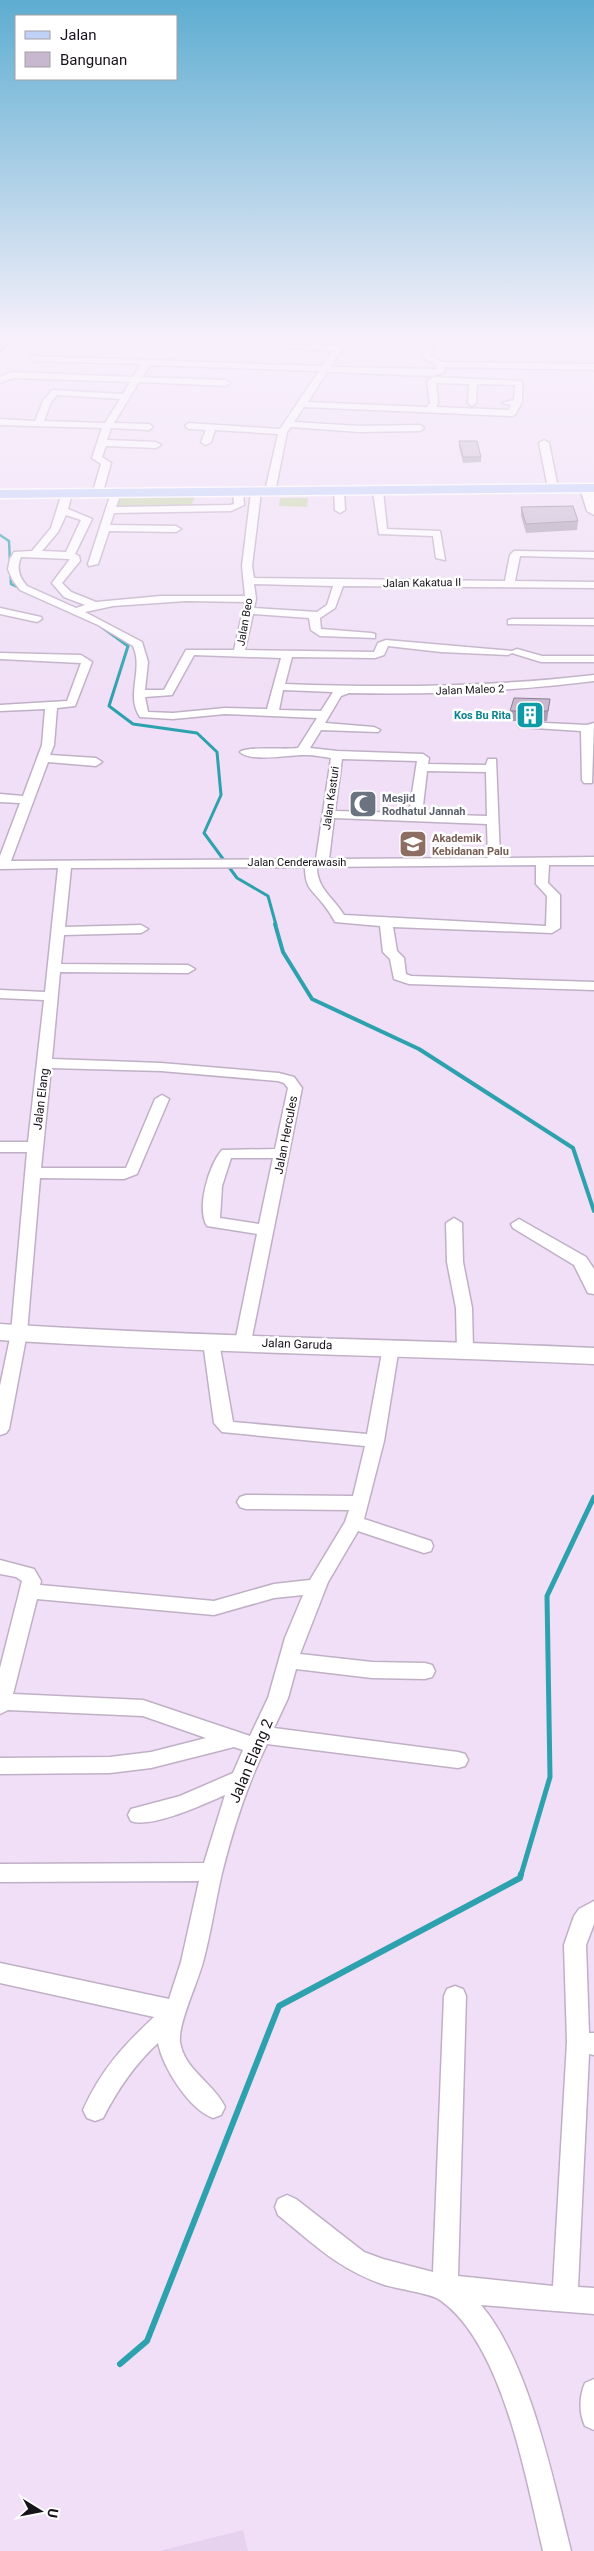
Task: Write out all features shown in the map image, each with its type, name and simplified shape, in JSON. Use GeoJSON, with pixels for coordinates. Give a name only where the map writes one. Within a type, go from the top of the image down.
{"type":"FeatureCollection","features":[{"type":"Feature","properties":{"kind":"main road"},"geometry":{"type":"LineString","coordinates":[[0,494],[61,492],[99,488],[552,484],[592,486]]}},
{"type":"Feature","properties":{"kind":"main road"},"geometry":{"type":"LineString","coordinates":[[0,489],[116,493],[592,486]]}},
{"type":"Feature","properties":{"kind":"street"},"geometry":{"type":"LineString","coordinates":[[98,456],[97,458],[106,463],[99,488]]}},
{"type":"Feature","properties":{"kind":"street"},"geometry":{"type":"LineString","coordinates":[[271,487],[279,456]]}},
{"type":"Feature","properties":{"kind":"street"},"geometry":{"type":"LineString","coordinates":[[547,456],[552,484]]}},
{"type":"Feature","properties":{"kind":"street"},"geometry":{"type":"LineString","coordinates":[[592,486],[594,511]]}},
{"type":"Feature","properties":{"kind":"street"},"geometry":{"type":"LineString","coordinates":[[378,490],[382,532],[437,533],[441,558]]}},
{"type":"Feature","properties":{"kind":"street"},"geometry":{"type":"LineString","coordinates":[[339,491],[340,510]]}},
{"type":"Feature","properties":{"kind":"street"},"geometry":{"type":"LineString","coordinates":[[36,555],[39,546],[53,532],[63,511],[61,492]]}},
{"type":"Feature","properties":{"kind":"street"},"geometry":{"type":"LineString","coordinates":[[111,510],[231,508],[238,506],[238,492]]}},
{"type":"Feature","properties":{"kind":"street","name":"Jalan Beo"},"geometry":{"type":"LineString","coordinates":[[256,492],[247,566],[250,599],[249,611],[239,653],[375,655],[380,653],[382,645],[386,643],[441,649],[512,652],[541,659],[594,659]]}},
{"type":"Feature","properties":{"kind":"street"},"geometry":{"type":"LineString","coordinates":[[93,564],[116,493]]}},
{"type":"Feature","properties":{"kind":"street"},"geometry":{"type":"LineString","coordinates":[[63,511],[87,519],[69,555]]}},
{"type":"Feature","properties":{"kind":"street"},"geometry":{"type":"LineString","coordinates":[[106,528],[176,529]]}},
{"type":"Feature","properties":{"kind":"street"},"geometry":{"type":"LineString","coordinates":[[510,583],[518,553],[594,555]]}},
{"type":"Feature","properties":{"kind":"street"},"geometry":{"type":"LineString","coordinates":[[94,605],[71,596],[58,587],[58,579],[66,574],[75,558],[69,555],[16,555],[15,578],[28,591],[102,622],[138,644],[142,649],[144,665],[138,705],[140,712],[144,715],[208,711],[325,715]]}},
{"type":"Feature","properties":{"kind":"street","name":"Jalan Kakatua II"},"geometry":{"type":"LineString","coordinates":[[249,581],[594,585]]}},
{"type":"Feature","properties":{"kind":"street"},"geometry":{"type":"LineString","coordinates":[[249,611],[314,616],[325,613],[333,606],[339,583]]}},
{"type":"Feature","properties":{"kind":"street"},"geometry":{"type":"LineString","coordinates":[[76,612],[94,605],[153,601],[250,599]]}},
{"type":"Feature","properties":{"kind":"street"},"geometry":{"type":"LineString","coordinates":[[0,611],[37,619]]}},
{"type":"Feature","properties":{"kind":"street"},"geometry":{"type":"LineString","coordinates":[[314,616],[316,630],[320,633],[371,636]]}},
{"type":"Feature","properties":{"kind":"street"},"geometry":{"type":"LineString","coordinates":[[512,622],[594,622]]}},
{"type":"Feature","properties":{"kind":"street"},"geometry":{"type":"LineString","coordinates":[[140,694],[168,693],[190,652],[239,653]]}},
{"type":"Feature","properties":{"kind":"street"},"geometry":{"type":"LineString","coordinates":[[272,713],[280,687],[286,654]]}},
{"type":"Feature","properties":{"kind":"street"},"geometry":{"type":"LineString","coordinates":[[0,656],[87,660],[85,672],[71,704],[51,709],[0,708]]}},
{"type":"Feature","properties":{"kind":"street","name":"Jalan Maleo 2"},"geometry":{"type":"LineString","coordinates":[[280,687],[346,690],[499,689],[594,678]]}},
{"type":"Feature","properties":{"kind":"street"},"geometry":{"type":"LineString","coordinates":[[305,751],[304,748],[337,694],[346,690]]}},
{"type":"Feature","properties":{"kind":"street"},"geometry":{"type":"LineString","coordinates":[[2,865],[48,744],[51,709]]}},
{"type":"Feature","properties":{"kind":"street"},"geometry":{"type":"LineString","coordinates":[[524,725],[590,727],[588,780]]}},
{"type":"Feature","properties":{"kind":"street"},"geometry":{"type":"LineString","coordinates":[[318,726],[374,730]]}},
{"type":"Feature","properties":{"kind":"street","name":"Jalan Kasturi"},"geometry":{"type":"LineString","coordinates":[[246,752],[280,754],[305,751],[337,755],[329,814],[311,879],[314,887],[329,902],[340,919],[386,923],[550,930],[554,926],[554,895],[542,884],[543,862]]}},
{"type":"Feature","properties":{"kind":"street"},"geometry":{"type":"LineString","coordinates":[[337,755],[421,757],[424,759],[415,817]]}},
{"type":"Feature","properties":{"kind":"street"},"geometry":{"type":"LineString","coordinates":[[43,758],[96,762]]}},
{"type":"Feature","properties":{"kind":"street"},"geometry":{"type":"LineString","coordinates":[[423,768],[492,766],[494,862]]}},
{"type":"Feature","properties":{"kind":"street"},"geometry":{"type":"LineString","coordinates":[[0,798],[28,800]]}},
{"type":"Feature","properties":{"kind":"street"},"geometry":{"type":"LineString","coordinates":[[329,814],[492,820]]}},
{"type":"Feature","properties":{"kind":"street","name":"Jalan Cenderawasih"},"geometry":{"type":"LineString","coordinates":[[2,865],[65,866],[317,861],[594,861]]}},
{"type":"Feature","properties":{"kind":"street","name":"Jalan Elang"},"geometry":{"type":"LineString","coordinates":[[0,1429],[10,1333],[46,1063],[65,866]]}},
{"type":"Feature","properties":{"kind":"street"},"geometry":{"type":"LineString","coordinates":[[386,923],[390,952],[397,958],[400,976],[405,980],[594,986]]}},
{"type":"Feature","properties":{"kind":"street"},"geometry":{"type":"LineString","coordinates":[[58,931],[141,929]]}},
{"type":"Feature","properties":{"kind":"street"},"geometry":{"type":"LineString","coordinates":[[54,968],[188,969]]}},
{"type":"Feature","properties":{"kind":"street"},"geometry":{"type":"LineString","coordinates":[[0,994],[51,996]]}},
{"type":"Feature","properties":{"kind":"street","name":"Jalan Hercules"},"geometry":{"type":"LineString","coordinates":[[46,1063],[160,1067],[279,1077],[289,1080],[296,1088],[243,1342]]}},
{"type":"Feature","properties":{"kind":"street"},"geometry":{"type":"LineString","coordinates":[[32,1173],[124,1174],[132,1171],[162,1099]]}},
{"type":"Feature","properties":{"kind":"street"},"geometry":{"type":"LineString","coordinates":[[0,1147],[35,1147]]}},
{"type":"Feature","properties":{"kind":"street"},"geometry":{"type":"LineString","coordinates":[[265,1230],[213,1222],[210,1217],[211,1202],[219,1165],[227,1153],[283,1154]]}},
{"type":"Feature","properties":{"kind":"street"},"geometry":{"type":"LineString","coordinates":[[454,1223],[454,1262],[464,1308],[465,1350]]}},
{"type":"Feature","properties":{"kind":"street"},"geometry":{"type":"LineString","coordinates":[[519,1224],[580,1261],[585,1266],[594,1289]]}},
{"type":"Feature","properties":{"kind":"street","name":"Jalan Garuda"},"geometry":{"type":"LineString","coordinates":[[10,1333],[141,1340],[391,1347],[594,1356]]}},
{"type":"Feature","properties":{"kind":"street"},"geometry":{"type":"LineString","coordinates":[[211,1342],[223,1424],[228,1428],[375,1441]]}},
{"type":"Feature","properties":{"kind":"street","name":"Jalan Elang 2"},"geometry":{"type":"LineString","coordinates":[[213,2107],[184,2074],[171,2053],[168,2040],[192,1962],[212,1872],[240,1779],[278,1698],[289,1660],[316,1586],[354,1524],[375,1441],[391,1347]]}},
{"type":"Feature","properties":{"kind":"street"},"geometry":{"type":"LineString","coordinates":[[246,1502],[360,1503]]}},
{"type":"Feature","properties":{"kind":"street"},"geometry":{"type":"LineString","coordinates":[[354,1524],[424,1546]]}},
{"type":"Feature","properties":{"kind":"street"},"geometry":{"type":"LineString","coordinates":[[0,1567],[25,1572],[32,1581],[0,1704],[143,1708],[234,1740]]}},
{"type":"Feature","properties":{"kind":"street"},"geometry":{"type":"LineString","coordinates":[[29,1591],[214,1608],[274,1591],[316,1586]]}},
{"type":"Feature","properties":{"kind":"street"},"geometry":{"type":"LineString","coordinates":[[289,1660],[372,1670],[425,1671]]}},
{"type":"Feature","properties":{"kind":"street"},"geometry":{"type":"LineString","coordinates":[[0,1766],[110,1766],[151,1760],[234,1740],[258,1740],[458,1760]]}},
{"type":"Feature","properties":{"kind":"street"},"geometry":{"type":"LineString","coordinates":[[138,1815],[183,1804],[240,1779]]}},
{"type":"Feature","properties":{"kind":"street"},"geometry":{"type":"LineString","coordinates":[[0,1873],[212,1872]]}},
{"type":"Feature","properties":{"kind":"street"},"geometry":{"type":"LineString","coordinates":[[565,2299],[586,2043],[575,1945],[582,1924],[587,1916],[594,1911]]}},
{"type":"Feature","properties":{"kind":"street"},"geometry":{"type":"LineString","coordinates":[[0,1973],[176,2011]]}},
{"type":"Feature","properties":{"kind":"street"},"geometry":{"type":"LineString","coordinates":[[455,1996],[445,2287],[481,2326],[506,2374],[536,2467],[557,2551]]}},
{"type":"Feature","properties":{"kind":"street"},"geometry":{"type":"LineString","coordinates":[[95,2110],[112,2078],[130,2054],[176,2011]]}},
{"type":"Feature","properties":{"kind":"street"},"geometry":{"type":"LineString","coordinates":[[287,2207],[354,2260],[392,2275],[445,2287],[594,2301]]}},
{"type":"Feature","properties":{"kind":"street"},"geometry":{"type":"LineString","coordinates":[[594,2392],[594,2416]]}},
{"type":"Feature","properties":{"kind":"shaded area"},"geometry":{"type":"Polygon","coordinates":[[[243,2530],[248,2551],[159,2551],[243,2530]]]}},
{"type":"Feature","properties":{"kind":"green space"},"geometry":{"type":"Polygon","coordinates":[[[122,488],[199,489],[190,508],[112,509],[112,494],[122,488]]]}},
{"type":"Feature","properties":{"kind":"green space"},"geometry":{"type":"Polygon","coordinates":[[[280,498],[308,498],[307,507],[279,506],[280,498]]]}},
{"type":"Feature","properties":{"kind":"building"},"geometry":{"type":"Polygon","coordinates":[[[463,456],[481,457],[463,457],[463,456]]]}},
{"type":"Feature","properties":{"kind":"building"},"geometry":{"type":"Polygon","coordinates":[[[573,506],[578,521],[526,524],[521,507],[573,506]]]}},
{"type":"Feature","properties":{"kind":"building"},"geometry":{"type":"Polygon","coordinates":[[[514,698],[550,699],[548,711],[510,711],[514,698]]]}},
{"type":"Feature","properties":{"kind":"waterway"},"geometry":{"type":"LineString","coordinates":[[0,535],[9,541],[11,584],[22,589]]}},
{"type":"Feature","properties":{"kind":"waterway"},"geometry":{"type":"LineString","coordinates":[[99,625],[128,646],[109,706],[133,724],[197,733],[217,752],[221,795],[204,833],[237,878],[268,896],[276,925]]}},
{"type":"Feature","properties":{"kind":"waterway"},"geometry":{"type":"LineString","coordinates":[[275,924],[283,952],[312,999],[419,1049],[573,1148],[594,1211]]}},
{"type":"Feature","properties":{"kind":"waterway"},"geometry":{"type":"LineString","coordinates":[[521,1875],[550,1777],[547,1596],[594,1497]]}},
{"type":"Feature","properties":{"kind":"waterway"},"geometry":{"type":"LineString","coordinates":[[120,2364],[147,2341],[279,2006],[520,1878],[521,1874]]}},
{"type":"Feature","properties":{"kind":"place","name":"Kos Bu Rita"},"geometry":{"type":"Point","coordinates":[530,715]}},
{"type":"Feature","properties":{"kind":"place","name":"Mesjid Rodhatul Jannah"},"geometry":{"type":"Point","coordinates":[363,804]}},
{"type":"Feature","properties":{"kind":"place","name":"Akademik Kebidanan Palu"},"geometry":{"type":"Point","coordinates":[413,844]}}]}
